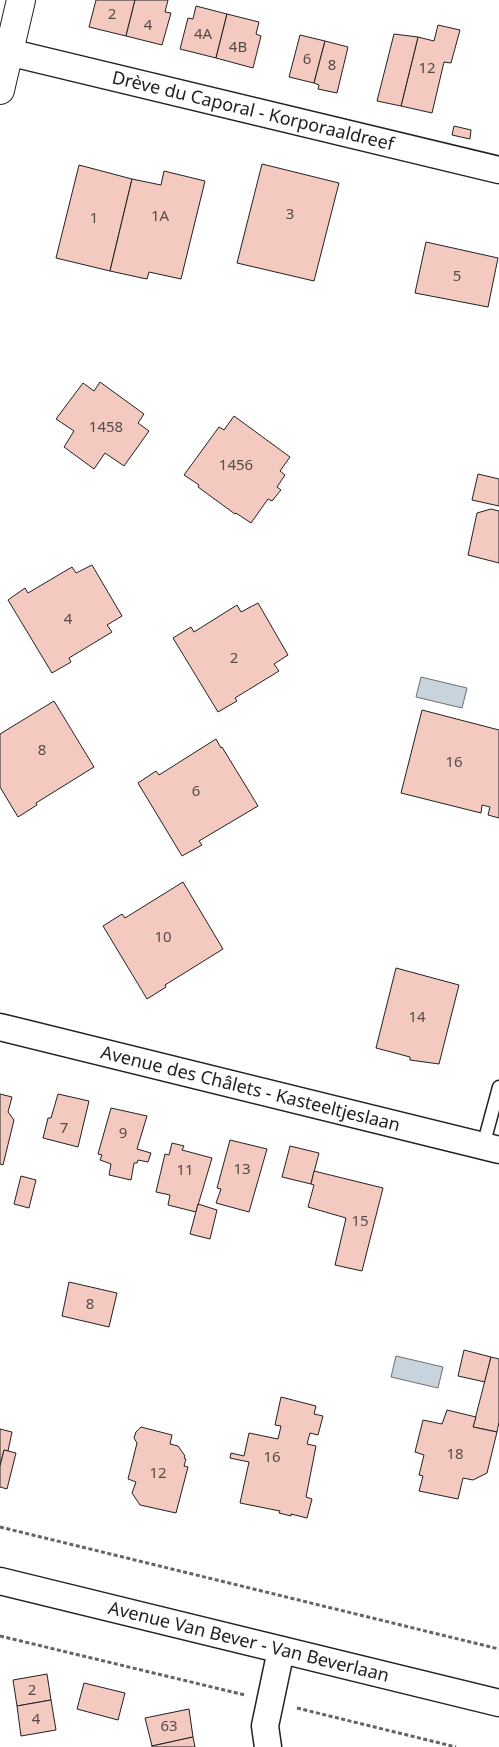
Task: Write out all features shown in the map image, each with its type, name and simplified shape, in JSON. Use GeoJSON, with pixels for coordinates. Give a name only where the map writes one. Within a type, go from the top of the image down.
{"type":"FeatureCollection","features":[{"type":"Feature","properties":{"kind":"main road"},"geometry":{"type":"LineString","coordinates":[[0,90],[22,0]]}},
{"type":"Feature","properties":{"kind":"street","name":"Drève du Caporal - Korporaaldreef"},"geometry":{"type":"LineString","coordinates":[[8,52],[499,170]]}},
{"type":"Feature","properties":{"kind":"street","name":"Avenue des Châlets - Kasteeltjeslaan"},"geometry":{"type":"LineString","coordinates":[[0,1027],[491,1148]]}},
{"type":"Feature","properties":{"kind":"street","name":"Avenue Van Bever - Van Beverlaan"},"geometry":{"type":"LineString","coordinates":[[0,1581],[499,1703]]}},
{"type":"Feature","properties":{"kind":"street"},"geometry":{"type":"LineString","coordinates":[[268,1747],[265,1726],[281,1650]]}},
{"type":"Feature","properties":{"kind":"lane"},"geometry":{"type":"LineString","coordinates":[[491,1148],[499,1087]]}},
{"type":"Feature","properties":{"kind":"path"},"geometry":{"type":"LineString","coordinates":[[0,1527],[499,1649]]}},
{"type":"Feature","properties":{"kind":"path"},"geometry":{"type":"LineString","coordinates":[[0,1636],[456,1747]]}},
{"type":"Feature","properties":{"kind":"shaded area"},"geometry":{"type":"Polygon","coordinates":[[[421,677],[467,688],[462,708],[416,697],[421,677]]]}},
{"type":"Feature","properties":{"kind":"shaded area"},"geometry":{"type":"Polygon","coordinates":[[[396,1356],[443,1367],[438,1388],[391,1377],[396,1356]]]}},
{"type":"Feature","properties":{"kind":"building"},"geometry":{"type":"Polygon","coordinates":[[[96,0],[135,0],[126,36],[89,27],[96,0]]]}},
{"type":"Feature","properties":{"kind":"building"},"geometry":{"type":"Polygon","coordinates":[[[135,0],[168,0],[165,12],[171,13],[162,45],[126,36],[135,0]]]}},
{"type":"Feature","properties":{"kind":"building"},"geometry":{"type":"Polygon","coordinates":[[[196,6],[227,14],[216,58],[180,49],[188,18],[193,19],[196,6]]]}},
{"type":"Feature","properties":{"kind":"building"},"geometry":{"type":"Polygon","coordinates":[[[227,14],[259,22],[256,34],[261,36],[253,68],[216,58],[227,14]]]}},
{"type":"Feature","properties":{"kind":"building"},"geometry":{"type":"Polygon","coordinates":[[[438,25],[460,30],[451,63],[444,62],[432,113],[401,106],[418,37],[434,41],[438,25]]]}},
{"type":"Feature","properties":{"kind":"building"},"geometry":{"type":"Polygon","coordinates":[[[394,34],[418,37],[401,106],[377,101],[394,34]]]}},
{"type":"Feature","properties":{"kind":"building"},"geometry":{"type":"Polygon","coordinates":[[[300,35],[325,41],[314,83],[289,77],[300,35]]]}},
{"type":"Feature","properties":{"kind":"building"},"geometry":{"type":"Polygon","coordinates":[[[325,41],[348,47],[337,93],[318,89],[319,85],[314,83],[325,41]]]}},
{"type":"Feature","properties":{"kind":"building"},"geometry":{"type":"Polygon","coordinates":[[[454,126],[471,130],[470,139],[452,135],[454,126]]]}},
{"type":"Feature","properties":{"kind":"building"},"geometry":{"type":"Polygon","coordinates":[[[262,164],[339,183],[314,281],[237,263],[262,164]]]}},
{"type":"Feature","properties":{"kind":"building"},"geometry":{"type":"Polygon","coordinates":[[[79,165],[132,179],[110,271],[56,258],[79,165]]]}},
{"type":"Feature","properties":{"kind":"building"},"geometry":{"type":"Polygon","coordinates":[[[164,171],[205,181],[181,279],[149,272],[147,279],[110,271],[132,179],[161,185],[164,171]]]}},
{"type":"Feature","properties":{"kind":"building"},"geometry":{"type":"Polygon","coordinates":[[[426,242],[498,258],[488,307],[415,293],[426,242]]]}},
{"type":"Feature","properties":{"kind":"building"},"geometry":{"type":"Polygon","coordinates":[[[100,382],[144,414],[138,423],[149,431],[124,466],[105,453],[94,469],[64,447],[74,431],[56,419],[83,383],[94,391],[100,382]]]}},
{"type":"Feature","properties":{"kind":"building"},"geometry":{"type":"Polygon","coordinates":[[[234,416],[290,457],[280,471],[285,475],[277,487],[281,490],[272,501],[268,499],[251,523],[235,514],[184,475],[219,427],[224,430],[234,416]]]}},
{"type":"Feature","properties":{"kind":"building"},"geometry":{"type":"Polygon","coordinates":[[[478,474],[499,479],[499,506],[472,500],[478,474]]]}},
{"type":"Feature","properties":{"kind":"building"},"geometry":{"type":"Polygon","coordinates":[[[491,509],[499,511],[499,563],[468,555],[477,513],[491,509]]]}},
{"type":"Feature","properties":{"kind":"building"},"geometry":{"type":"Polygon","coordinates":[[[92,565],[122,616],[107,625],[112,632],[69,658],[71,662],[52,673],[8,600],[25,588],[28,593],[72,567],[76,573],[92,565]]]}},
{"type":"Feature","properties":{"kind":"building"},"geometry":{"type":"Polygon","coordinates":[[[258,603],[288,655],[274,664],[279,671],[235,698],[237,701],[218,712],[173,638],[191,627],[194,632],[237,605],[241,612],[258,603]]]}},
{"type":"Feature","properties":{"kind":"building"},"geometry":{"type":"Polygon","coordinates":[[[54,701],[94,767],[36,803],[37,805],[18,817],[0,787],[0,734],[54,701]]]}},
{"type":"Feature","properties":{"kind":"building"},"geometry":{"type":"Polygon","coordinates":[[[422,710],[499,730],[499,818],[488,815],[490,807],[482,805],[481,813],[401,793],[422,710]]]}},
{"type":"Feature","properties":{"kind":"building"},"geometry":{"type":"Polygon","coordinates":[[[216,739],[258,806],[199,841],[202,845],[182,856],[138,783],[156,771],[159,775],[216,739]]]}},
{"type":"Feature","properties":{"kind":"building"},"geometry":{"type":"Polygon","coordinates":[[[183,882],[223,949],[165,985],[166,987],[147,999],[103,926],[122,914],[125,918],[183,882]]]}},
{"type":"Feature","properties":{"kind":"building"},"geometry":{"type":"Polygon","coordinates":[[[396,968],[459,985],[439,1064],[410,1060],[410,1057],[376,1048],[396,968]]]}},
{"type":"Feature","properties":{"kind":"building"},"geometry":{"type":"Polygon","coordinates":[[[0,1094],[12,1097],[8,1112],[14,1120],[3,1165],[0,1164],[0,1094]]]}},
{"type":"Feature","properties":{"kind":"building"},"geometry":{"type":"Polygon","coordinates":[[[58,1094],[89,1101],[78,1147],[43,1138],[48,1118],[51,1118],[58,1094]]]}},
{"type":"Feature","properties":{"kind":"building"},"geometry":{"type":"Polygon","coordinates":[[[111,1108],[147,1116],[137,1149],[151,1153],[148,1162],[138,1160],[137,1163],[134,1163],[131,1180],[109,1175],[111,1164],[100,1160],[102,1155],[98,1154],[111,1108]]]}},
{"type":"Feature","properties":{"kind":"building"},"geometry":{"type":"Polygon","coordinates":[[[230,1140],[267,1149],[249,1212],[216,1203],[221,1189],[217,1188],[230,1140]]]}},
{"type":"Feature","properties":{"kind":"building"},"geometry":{"type":"Polygon","coordinates":[[[172,1143],[184,1146],[182,1150],[212,1158],[196,1212],[168,1205],[170,1195],[156,1192],[165,1154],[169,1155],[172,1143]]]}},
{"type":"Feature","properties":{"kind":"building"},"geometry":{"type":"Polygon","coordinates":[[[290,1146],[319,1153],[311,1184],[282,1177],[290,1146]]]}},
{"type":"Feature","properties":{"kind":"building"},"geometry":{"type":"Polygon","coordinates":[[[314,1171],[383,1188],[362,1271],[335,1265],[346,1218],[308,1207],[314,1185],[311,1184],[314,1171]]]}},
{"type":"Feature","properties":{"kind":"building"},"geometry":{"type":"Polygon","coordinates":[[[21,1176],[36,1180],[29,1208],[14,1204],[21,1176]]]}},
{"type":"Feature","properties":{"kind":"building"},"geometry":{"type":"Polygon","coordinates":[[[198,1204],[217,1210],[210,1239],[190,1234],[198,1204]]]}},
{"type":"Feature","properties":{"kind":"building"},"geometry":{"type":"Polygon","coordinates":[[[69,1282],[117,1293],[109,1327],[62,1316],[69,1282]]]}},
{"type":"Feature","properties":{"kind":"building"},"geometry":{"type":"Polygon","coordinates":[[[464,1350],[491,1357],[485,1382],[458,1376],[464,1350]]]}},
{"type":"Feature","properties":{"kind":"building"},"geometry":{"type":"Polygon","coordinates":[[[491,1357],[499,1359],[499,1422],[497,1432],[473,1427],[491,1357]]]}},
{"type":"Feature","properties":{"kind":"building"},"geometry":{"type":"Polygon","coordinates":[[[281,1397],[316,1406],[314,1414],[323,1416],[318,1435],[310,1433],[307,1444],[316,1446],[306,1497],[312,1499],[307,1518],[291,1514],[291,1516],[279,1513],[280,1511],[240,1503],[249,1462],[230,1458],[231,1453],[244,1456],[249,1433],[278,1439],[281,1426],[275,1425],[281,1397]]]}},
{"type":"Feature","properties":{"kind":"building"},"geometry":{"type":"Polygon","coordinates":[[[447,1410],[476,1417],[473,1427],[497,1432],[487,1473],[473,1480],[463,1478],[458,1499],[419,1491],[423,1476],[419,1475],[424,1455],[415,1452],[423,1420],[442,1424],[447,1410]]]}},
{"type":"Feature","properties":{"kind":"building"},"geometry":{"type":"Polygon","coordinates":[[[141,1427],[172,1435],[170,1444],[178,1446],[185,1456],[184,1466],[188,1467],[176,1513],[140,1505],[132,1493],[136,1482],[128,1479],[137,1443],[134,1438],[136,1432],[141,1427]]]}},
{"type":"Feature","properties":{"kind":"building"},"geometry":{"type":"Polygon","coordinates":[[[0,1429],[12,1432],[8,1451],[4,1450],[0,1466],[0,1429]]]}},
{"type":"Feature","properties":{"kind":"building"},"geometry":{"type":"Polygon","coordinates":[[[4,1450],[16,1453],[7,1489],[0,1487],[0,1466],[4,1450]]]}},
{"type":"Feature","properties":{"kind":"building"},"geometry":{"type":"Polygon","coordinates":[[[47,1674],[51,1700],[17,1706],[13,1680],[47,1674]]]}},
{"type":"Feature","properties":{"kind":"building"},"geometry":{"type":"Polygon","coordinates":[[[84,1683],[125,1693],[118,1720],[77,1709],[84,1683]]]}},
{"type":"Feature","properties":{"kind":"building"},"geometry":{"type":"Polygon","coordinates":[[[51,1700],[56,1730],[21,1736],[17,1706],[51,1700]]]}},
{"type":"Feature","properties":{"kind":"building"},"geometry":{"type":"Polygon","coordinates":[[[189,1709],[193,1737],[152,1746],[145,1718],[189,1709]]]}},
{"type":"Feature","properties":{"kind":"building"},"geometry":{"type":"Polygon","coordinates":[[[193,1737],[195,1747],[152,1747],[152,1746],[193,1737]]]}}]}
